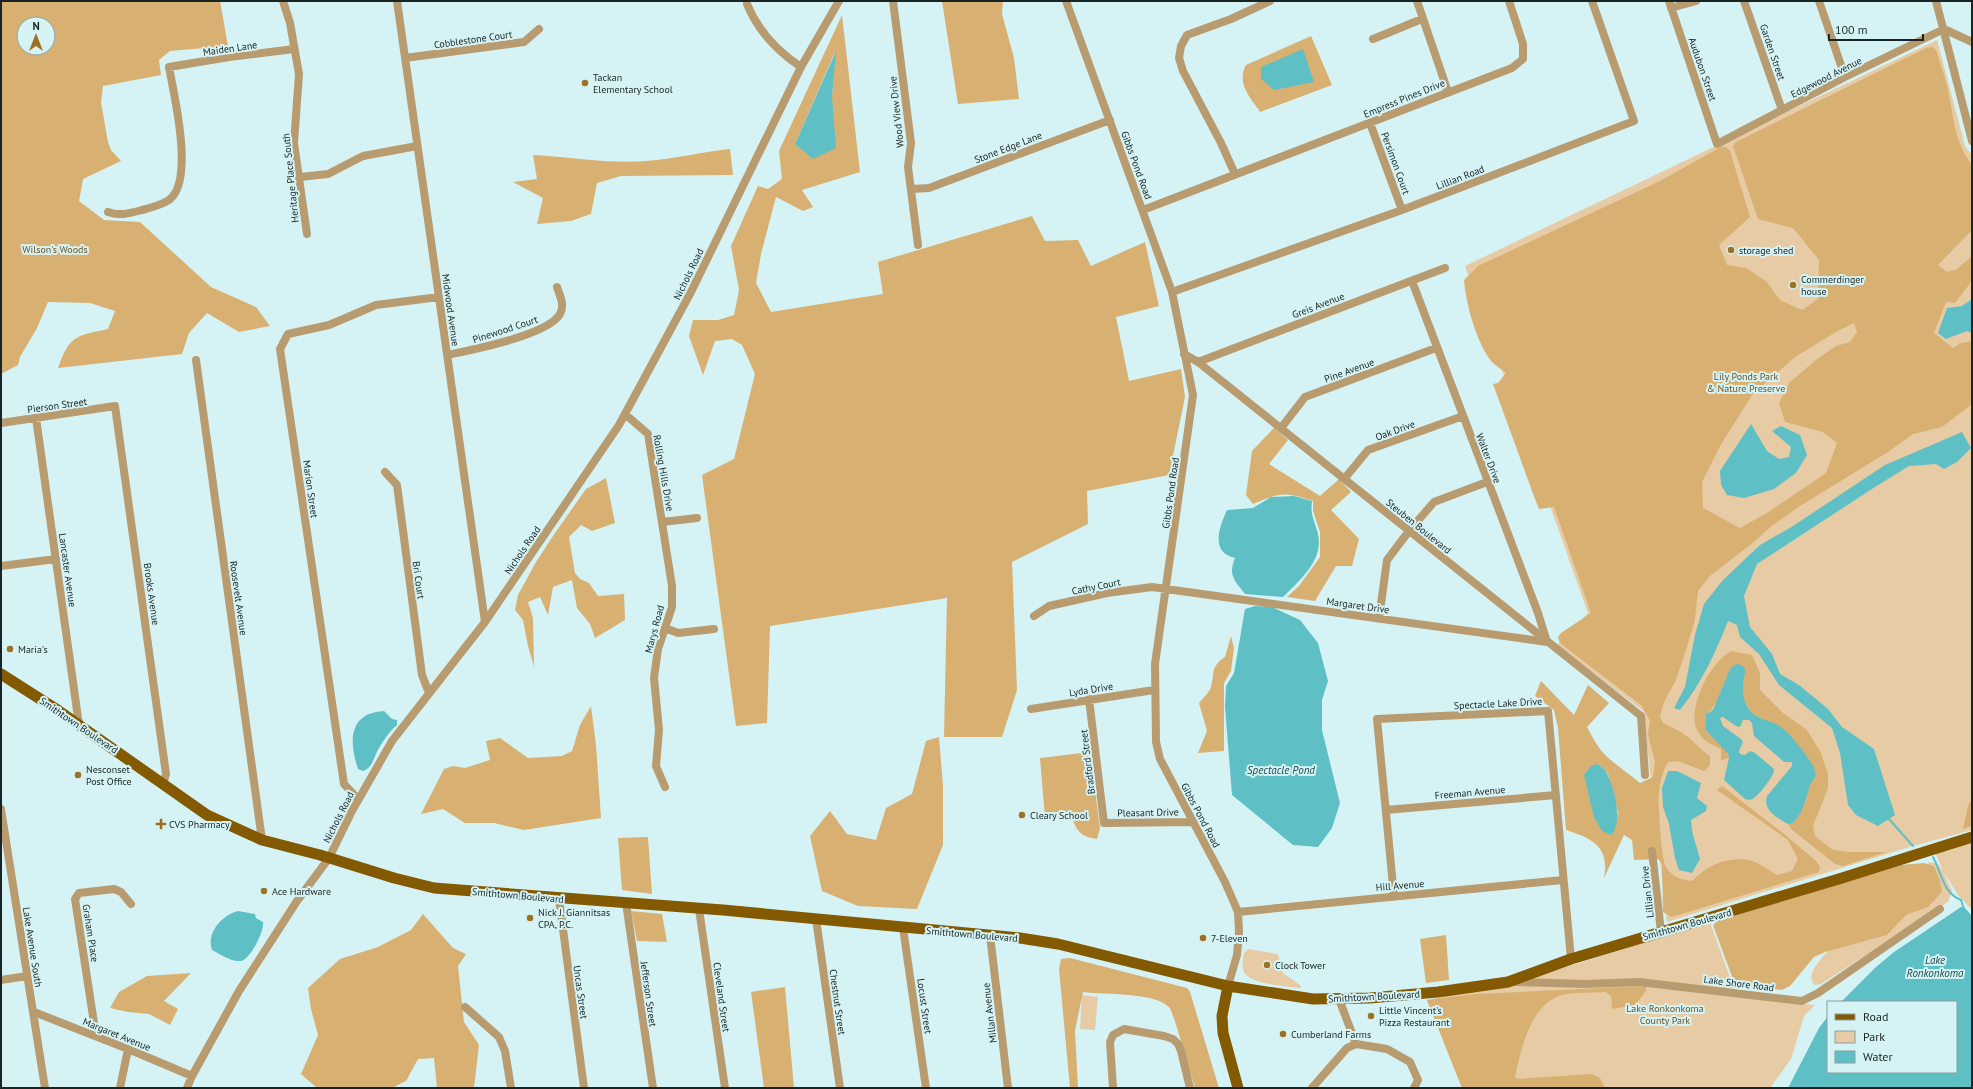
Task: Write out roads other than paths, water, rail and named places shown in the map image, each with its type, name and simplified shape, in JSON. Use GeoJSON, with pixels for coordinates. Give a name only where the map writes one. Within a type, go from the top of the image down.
{"type":"FeatureCollection","features":[{"type":"Feature","properties":{"kind":"main road","name":"Smithtown Boulevard"},"geometry":{"type":"LineString","coordinates":[[1,674],[80,725],[206,815],[262,840],[434,888],[699,909],[990,935],[1058,944],[1228,986],[1313,999],[1339,999],[1438,992],[1508,982],[1571,959],[1842,878],[1972,837]]}},
{"type":"Feature","properties":{"kind":"main road"},"geometry":{"type":"LineString","coordinates":[[1228,986],[1222,1016],[1223,1033],[1238,1088]]}},
{"type":"Feature","properties":{"kind":"street","name":"Heritage Place South"},"geometry":{"type":"LineString","coordinates":[[283,1],[290,23],[298,74],[294,143],[300,177],[306,234]]}},
{"type":"Feature","properties":{"kind":"street","name":"Midwood Avenue"},"geometry":{"type":"LineString","coordinates":[[397,1],[485,622]]}},
{"type":"Feature","properties":{"kind":"street","name":"Wood View Drive"},"geometry":{"type":"LineString","coordinates":[[893,1],[911,143],[908,167],[918,245]]}},
{"type":"Feature","properties":{"kind":"street","name":"Gibbs Pond Road"},"geometry":{"type":"LineString","coordinates":[[1066,1],[1172,292],[1193,395],[1154,664],[1156,742],[1160,759],[1225,882],[1238,912],[1239,932],[1237,955],[1228,986]]}},
{"type":"Feature","properties":{"kind":"street"},"geometry":{"type":"LineString","coordinates":[[1235,174],[1221,143],[1183,71],[1179,58],[1181,46],[1188,35],[1270,1]]}},
{"type":"Feature","properties":{"kind":"street"},"geometry":{"type":"LineString","coordinates":[[1416,1],[1448,92]]}},
{"type":"Feature","properties":{"kind":"street","name":"Empress Pines Drive"},"geometry":{"type":"LineString","coordinates":[[1143,210],[1512,68],[1523,59],[1523,44],[1509,1]]}},
{"type":"Feature","properties":{"kind":"street","name":"Lillian Road"},"geometry":{"type":"LineString","coordinates":[[1172,292],[1402,210],[1634,121],[1592,1]]}},
{"type":"Feature","properties":{"kind":"street"},"geometry":{"type":"LineString","coordinates":[[1670,4],[1696,1]]}},
{"type":"Feature","properties":{"kind":"street","name":"Garden Street"},"geometry":{"type":"LineString","coordinates":[[1744,1],[1782,110]]}},
{"type":"Feature","properties":{"kind":"street"},"geometry":{"type":"LineString","coordinates":[[1819,1],[1845,77]]}},
{"type":"Feature","properties":{"kind":"street"},"geometry":{"type":"LineString","coordinates":[[1936,1],[1944,29],[1952,70],[1972,141]]}},
{"type":"Feature","properties":{"kind":"street"},"geometry":{"type":"LineString","coordinates":[[745,2],[752,17],[766,38],[801,67]]}},
{"type":"Feature","properties":{"kind":"street","name":"Nichols Road"},"geometry":{"type":"LineString","coordinates":[[187,1088],[192,1076],[239,991],[295,904],[329,858],[358,799],[392,741],[485,622],[625,414],[691,292],[801,67],[836,3]]}},
{"type":"Feature","properties":{"kind":"street","name":"Audubon Street"},"geometry":{"type":"LineString","coordinates":[[1670,4],[1717,144]]}},
{"type":"Feature","properties":{"kind":"street"},"geometry":{"type":"LineString","coordinates":[[1372,39],[1422,19]]}},
{"type":"Feature","properties":{"kind":"street","name":"Cobblestone Court"},"geometry":{"type":"LineString","coordinates":[[405,58],[524,42],[539,29]]}},
{"type":"Feature","properties":{"kind":"street"},"geometry":{"type":"LineString","coordinates":[[1944,29],[1972,42]]}},
{"type":"Feature","properties":{"kind":"street","name":"Edgewood Avenue"},"geometry":{"type":"LineString","coordinates":[[1717,144],[1845,77],[1944,29]]}},
{"type":"Feature","properties":{"kind":"street","name":"Maiden Lane"},"geometry":{"type":"LineString","coordinates":[[108,212],[118,216],[154,206],[170,200],[177,189],[182,174],[181,142],[169,67],[230,57],[294,49]]}},
{"type":"Feature","properties":{"kind":"street","name":"Stone Edge Lane"},"geometry":{"type":"LineString","coordinates":[[912,189],[929,188],[1110,120]]}},
{"type":"Feature","properties":{"kind":"street","name":"Persimon Court"},"geometry":{"type":"LineString","coordinates":[[1370,123],[1402,210]]}},
{"type":"Feature","properties":{"kind":"street"},"geometry":{"type":"LineString","coordinates":[[300,177],[328,174],[363,156],[417,146]]}},
{"type":"Feature","properties":{"kind":"street","name":"Greis Avenue"},"geometry":{"type":"LineString","coordinates":[[1198,362],[1445,268]]}},
{"type":"Feature","properties":{"kind":"street","name":"Walter Drive"},"geometry":{"type":"LineString","coordinates":[[1412,280],[1436,348],[1538,612],[1547,642]]}},
{"type":"Feature","properties":{"kind":"street","name":"Pinewood Court"},"geometry":{"type":"LineString","coordinates":[[447,355],[529,334],[553,323],[561,313],[562,302],[557,288]]}},
{"type":"Feature","properties":{"kind":"street","name":"Marion Street"},"geometry":{"type":"LineString","coordinates":[[358,799],[344,784],[280,349],[288,334],[329,325],[376,305],[439,297]]}},
{"type":"Feature","properties":{"kind":"street","name":"Pine Avenue"},"geometry":{"type":"LineString","coordinates":[[1281,428],[1305,397],[1436,348]]}},
{"type":"Feature","properties":{"kind":"street","name":"Steuben Boulevard"},"geometry":{"type":"LineString","coordinates":[[1184,354],[1198,362],[1345,478],[1640,716],[1645,775]]}},
{"type":"Feature","properties":{"kind":"street","name":"Roosevelt Avenue"},"geometry":{"type":"LineString","coordinates":[[196,360],[262,840]]}},
{"type":"Feature","properties":{"kind":"street","name":"Pierson Street"},"geometry":{"type":"LineString","coordinates":[[1,423],[115,406]]}},
{"type":"Feature","properties":{"kind":"street","name":"Brooks Avenue"},"geometry":{"type":"LineString","coordinates":[[115,406],[166,774],[163,784]]}},
{"type":"Feature","properties":{"kind":"street","name":"Rolling Hills Drive"},"geometry":{"type":"LineString","coordinates":[[625,414],[648,434],[662,522]]}},
{"type":"Feature","properties":{"kind":"street","name":"Oak Drive"},"geometry":{"type":"LineString","coordinates":[[1345,478],[1368,450],[1463,416]]}},
{"type":"Feature","properties":{"kind":"street","name":"Lancaster Avenue"},"geometry":{"type":"LineString","coordinates":[[36,418],[80,725]]}},
{"type":"Feature","properties":{"kind":"street","name":"Bri Court"},"geometry":{"type":"LineString","coordinates":[[385,472],[397,485],[422,675],[429,693]]}},
{"type":"Feature","properties":{"kind":"street"},"geometry":{"type":"LineString","coordinates":[[1379,618],[1387,560],[1409,531],[1434,502],[1487,482]]}},
{"type":"Feature","properties":{"kind":"street"},"geometry":{"type":"LineString","coordinates":[[662,522],[697,518]]}},
{"type":"Feature","properties":{"kind":"street","name":"Marys Road"},"geometry":{"type":"LineString","coordinates":[[662,522],[672,586],[672,607],[658,649],[654,678],[659,730],[656,766],[665,788]]}},
{"type":"Feature","properties":{"kind":"street"},"geometry":{"type":"LineString","coordinates":[[1,566],[56,559]]}},
{"type":"Feature","properties":{"kind":"street","name":"Cathy Court"},"geometry":{"type":"LineString","coordinates":[[1034,616],[1050,606],[1100,595],[1152,587],[1166,588]]}},
{"type":"Feature","properties":{"kind":"street","name":"Margaret Drive"},"geometry":{"type":"LineString","coordinates":[[1166,588],[1547,642]]}},
{"type":"Feature","properties":{"kind":"street"},"geometry":{"type":"LineString","coordinates":[[665,628],[678,633],[714,629]]}},
{"type":"Feature","properties":{"kind":"street","name":"Lyda Drive"},"geometry":{"type":"LineString","coordinates":[[1031,709],[1154,690]]}},
{"type":"Feature","properties":{"kind":"street","name":"Bradford Street"},"geometry":{"type":"LineString","coordinates":[[1089,699],[1104,823]]}},
{"type":"Feature","properties":{"kind":"street","name":"Spectacle Lake Drive"},"geometry":{"type":"LineString","coordinates":[[1394,896],[1377,719],[1548,711],[1571,959]]}},
{"type":"Feature","properties":{"kind":"street","name":"Freeman Avenue"},"geometry":{"type":"LineString","coordinates":[[1386,810],[1556,794]]}},
{"type":"Feature","properties":{"kind":"street","name":"Lake Avenue South"},"geometry":{"type":"LineString","coordinates":[[1,809],[45,1088]]}},
{"type":"Feature","properties":{"kind":"street","name":"Pleasant Drive"},"geometry":{"type":"LineString","coordinates":[[1104,823],[1193,822]]}},
{"type":"Feature","properties":{"kind":"street","name":"Lillian Drive"},"geometry":{"type":"LineString","coordinates":[[1652,851],[1661,932]]}},
{"type":"Feature","properties":{"kind":"street","name":"Hill Avenue"},"geometry":{"type":"LineString","coordinates":[[1238,912],[1563,880]]}},
{"type":"Feature","properties":{"kind":"street","name":"Graham Place"},"geometry":{"type":"LineString","coordinates":[[96,1036],[75,898],[79,893],[114,889],[121,892],[131,904]]}},
{"type":"Feature","properties":{"kind":"street","name":"Uncas Street"},"geometry":{"type":"LineString","coordinates":[[559,899],[584,1088]]}},
{"type":"Feature","properties":{"kind":"street","name":"Jefferson Street"},"geometry":{"type":"LineString","coordinates":[[626,903],[653,1088]]}},
{"type":"Feature","properties":{"kind":"street","name":"Cleveland Street"},"geometry":{"type":"LineString","coordinates":[[699,909],[725,1088]]}},
{"type":"Feature","properties":{"kind":"street","name":"Lake Shore Road"},"geometry":{"type":"LineString","coordinates":[[1508,982],[1586,984],[1639,982],[1802,1001],[1818,993],[1940,909]]}},
{"type":"Feature","properties":{"kind":"street","name":"Chestnut Street"},"geometry":{"type":"LineString","coordinates":[[816,919],[840,1088]]}},
{"type":"Feature","properties":{"kind":"street","name":"Locust Street"},"geometry":{"type":"LineString","coordinates":[[903,928],[926,1088]]}},
{"type":"Feature","properties":{"kind":"street","name":"Millan Avenue"},"geometry":{"type":"LineString","coordinates":[[990,935],[1008,1088]]}},
{"type":"Feature","properties":{"kind":"street"},"geometry":{"type":"LineString","coordinates":[[1,980],[27,976]]}},
{"type":"Feature","properties":{"kind":"street"},"geometry":{"type":"LineString","coordinates":[[1339,999],[1356,1044]]}},
{"type":"Feature","properties":{"kind":"street"},"geometry":{"type":"LineString","coordinates":[[465,1007],[499,1037],[505,1051],[511,1088]]}},
{"type":"Feature","properties":{"kind":"street","name":"Margaret Avenue"},"geometry":{"type":"LineString","coordinates":[[34,1012],[192,1076]]}},
{"type":"Feature","properties":{"kind":"street"},"geometry":{"type":"LineString","coordinates":[[1113,1088],[1110,1042],[1113,1035],[1124,1029],[1130,1029],[1164,1036],[1178,1044],[1190,1088]]}},
{"type":"Feature","properties":{"kind":"street"},"geometry":{"type":"LineString","coordinates":[[1312,1088],[1347,1048],[1356,1044],[1387,1050],[1410,1062],[1422,1088]]}},
{"type":"Feature","properties":{"kind":"street"},"geometry":{"type":"LineString","coordinates":[[120,1088],[128,1049]]}},
{"type":"Feature","properties":{"kind":"street"},"geometry":{"type":"LineString","coordinates":[[1414,1088],[1418,1080]]}},
{"type":"Feature","properties":{"kind":"water"},"geometry":{"type":"Polygon","coordinates":[[[1303,49],[1314,82],[1274,90],[1261,79],[1261,67],[1303,49]]]}},
{"type":"Feature","properties":{"kind":"water"},"geometry":{"type":"Polygon","coordinates":[[[836,51],[832,97],[836,148],[813,159],[795,144],[836,51]]]}},
{"type":"Feature","properties":{"kind":"water"},"geometry":{"type":"Polygon","coordinates":[[[1972,299],[1972,333],[1967,331],[1946,339],[1938,333],[1947,308],[1962,306],[1972,299]]]}},
{"type":"Feature","properties":{"kind":"water"},"geometry":{"type":"Polygon","coordinates":[[[1751,424],[1767,451],[1779,459],[1789,457],[1791,447],[1772,431],[1781,426],[1800,435],[1807,455],[1796,473],[1774,489],[1744,498],[1727,495],[1721,485],[1720,471],[1751,424]]]}},
{"type":"Feature","properties":{"kind":"water"},"geometry":{"type":"Polygon","coordinates":[[[1962,432],[1971,448],[1957,462],[1944,469],[1936,464],[1909,466],[1875,487],[1757,564],[1744,596],[1750,627],[1772,654],[1780,674],[1799,685],[1828,709],[1842,727],[1874,749],[1895,815],[1878,826],[1856,815],[1848,805],[1840,753],[1832,728],[1779,685],[1759,654],[1740,637],[1737,625],[1728,621],[1713,656],[1695,689],[1680,710],[1674,708],[1685,687],[1695,635],[1704,604],[1723,580],[1760,545],[1793,526],[1885,465],[1962,432]]]}},
{"type":"Feature","properties":{"kind":"water"},"geometry":{"type":"Polygon","coordinates":[[[1294,496],[1312,501],[1312,515],[1318,534],[1319,543],[1314,561],[1303,576],[1283,597],[1245,594],[1233,577],[1232,569],[1235,558],[1227,555],[1219,544],[1220,531],[1227,510],[1253,508],[1271,497],[1294,496]]]}},
{"type":"Feature","properties":{"kind":"water","name":"Spectacle Pond"},"geometry":{"type":"Polygon","coordinates":[[[1255,606],[1272,607],[1300,620],[1318,643],[1328,681],[1322,700],[1322,730],[1340,803],[1332,828],[1318,847],[1293,845],[1232,795],[1225,707],[1226,686],[1234,673],[1245,609],[1255,606]]]}},
{"type":"Feature","properties":{"kind":"water"},"geometry":{"type":"Polygon","coordinates":[[[1738,664],[1745,670],[1743,693],[1748,708],[1757,717],[1781,727],[1804,753],[1815,771],[1815,777],[1810,785],[1804,805],[1800,814],[1793,823],[1788,824],[1772,813],[1766,801],[1767,796],[1792,766],[1792,762],[1784,762],[1754,736],[1752,723],[1749,720],[1743,720],[1740,727],[1723,717],[1720,718],[1723,726],[1743,742],[1739,751],[1740,754],[1745,755],[1750,751],[1755,753],[1774,769],[1770,780],[1760,793],[1753,799],[1745,799],[1724,780],[1729,758],[1728,754],[1705,729],[1706,714],[1713,710],[1730,669],[1734,665],[1738,664]]]}},
{"type":"Feature","properties":{"kind":"water"},"geometry":{"type":"Polygon","coordinates":[[[384,711],[392,719],[397,720],[397,725],[383,741],[371,765],[363,771],[358,769],[355,759],[353,749],[354,731],[363,717],[372,713],[384,711]]]}},
{"type":"Feature","properties":{"kind":"water"},"geometry":{"type":"Polygon","coordinates":[[[1598,764],[1607,774],[1613,789],[1617,806],[1617,823],[1615,830],[1611,835],[1602,831],[1594,817],[1584,775],[1591,766],[1598,764]]]}},
{"type":"Feature","properties":{"kind":"water"},"geometry":{"type":"Polygon","coordinates":[[[1668,771],[1677,771],[1701,783],[1697,798],[1707,806],[1706,811],[1691,820],[1693,835],[1700,859],[1692,873],[1679,870],[1675,858],[1669,824],[1663,807],[1662,788],[1668,771]]]}},
{"type":"Feature","properties":{"kind":"water","name":"Lake Ronkonkoma"},"geometry":{"type":"Polygon","coordinates":[[[1961,907],[1964,907],[1972,916],[1972,1088],[1788,1088],[1819,1028],[1827,1017],[1827,1073],[1957,1073],[1957,1001],[1842,1001],[1876,967],[1894,952],[1961,907]]]}},
{"type":"Feature","properties":{"kind":"water"},"geometry":{"type":"Polygon","coordinates":[[[238,911],[255,914],[256,918],[263,922],[262,931],[256,944],[249,956],[241,961],[230,959],[212,950],[211,944],[213,931],[221,921],[226,916],[238,911]]]}},
{"type":"Feature","properties":{"kind":"waterway"},"geometry":{"type":"LineString","coordinates":[[1889,819],[1913,846]]}},
{"type":"Feature","properties":{"kind":"waterway"},"geometry":{"type":"LineString","coordinates":[[1933,857],[1950,893],[1961,900],[1963,906]]}},
{"type":"Feature","properties":{"kind":"place","name":"Tackan Elementary School"},"geometry":{"type":"Point","coordinates":[585,83]}},
{"type":"Feature","properties":{"kind":"place","name":"storage shed"},"geometry":{"type":"Point","coordinates":[1731,250]}},
{"type":"Feature","properties":{"kind":"place","name":"Commerdinger house"},"geometry":{"type":"Point","coordinates":[1793,285]}},
{"type":"Feature","properties":{"kind":"place","name":"Maria's"},"geometry":{"type":"Point","coordinates":[10,649]}},
{"type":"Feature","properties":{"kind":"place","name":"Nesconset Post Office"},"geometry":{"type":"Point","coordinates":[78,775]}},
{"type":"Feature","properties":{"kind":"place","name":"Cleary School"},"geometry":{"type":"Point","coordinates":[1022,815]}},
{"type":"Feature","properties":{"kind":"place","name":"CVS Pharmacy"},"geometry":{"type":"Point","coordinates":[161,824]}},
{"type":"Feature","properties":{"kind":"place","name":"Ace Hardware"},"geometry":{"type":"Point","coordinates":[264,891]}},
{"type":"Feature","properties":{"kind":"place","name":"Nick J. Giannitsas CPA, P.C."},"geometry":{"type":"Point","coordinates":[530,918]}},
{"type":"Feature","properties":{"kind":"place","name":"7-Eleven"},"geometry":{"type":"Point","coordinates":[1203,938]}},
{"type":"Feature","properties":{"kind":"place","name":"Clock Tower"},"geometry":{"type":"Point","coordinates":[1267,965]}},
{"type":"Feature","properties":{"kind":"place","name":"Little Vincent's Pizza Restaurant"},"geometry":{"type":"Point","coordinates":[1371,1016]}},
{"type":"Feature","properties":{"kind":"place","name":"Cumberland Farms"},"geometry":{"type":"Point","coordinates":[1283,1034]}},
{"type":"Feature","properties":{"kind":"park label","name":"Wilson's Woods"},"geometry":{"type":"Point","coordinates":[55,249]}},
{"type":"Feature","properties":{"kind":"park label","name":"Lily Ponds Park & Nature Preserve"},"geometry":{"type":"Point","coordinates":[1746,382]}},
{"type":"Feature","properties":{"kind":"park label","name":"Lake Ronkonkoma County Park"},"geometry":{"type":"Point","coordinates":[1665,1014]}}]}
